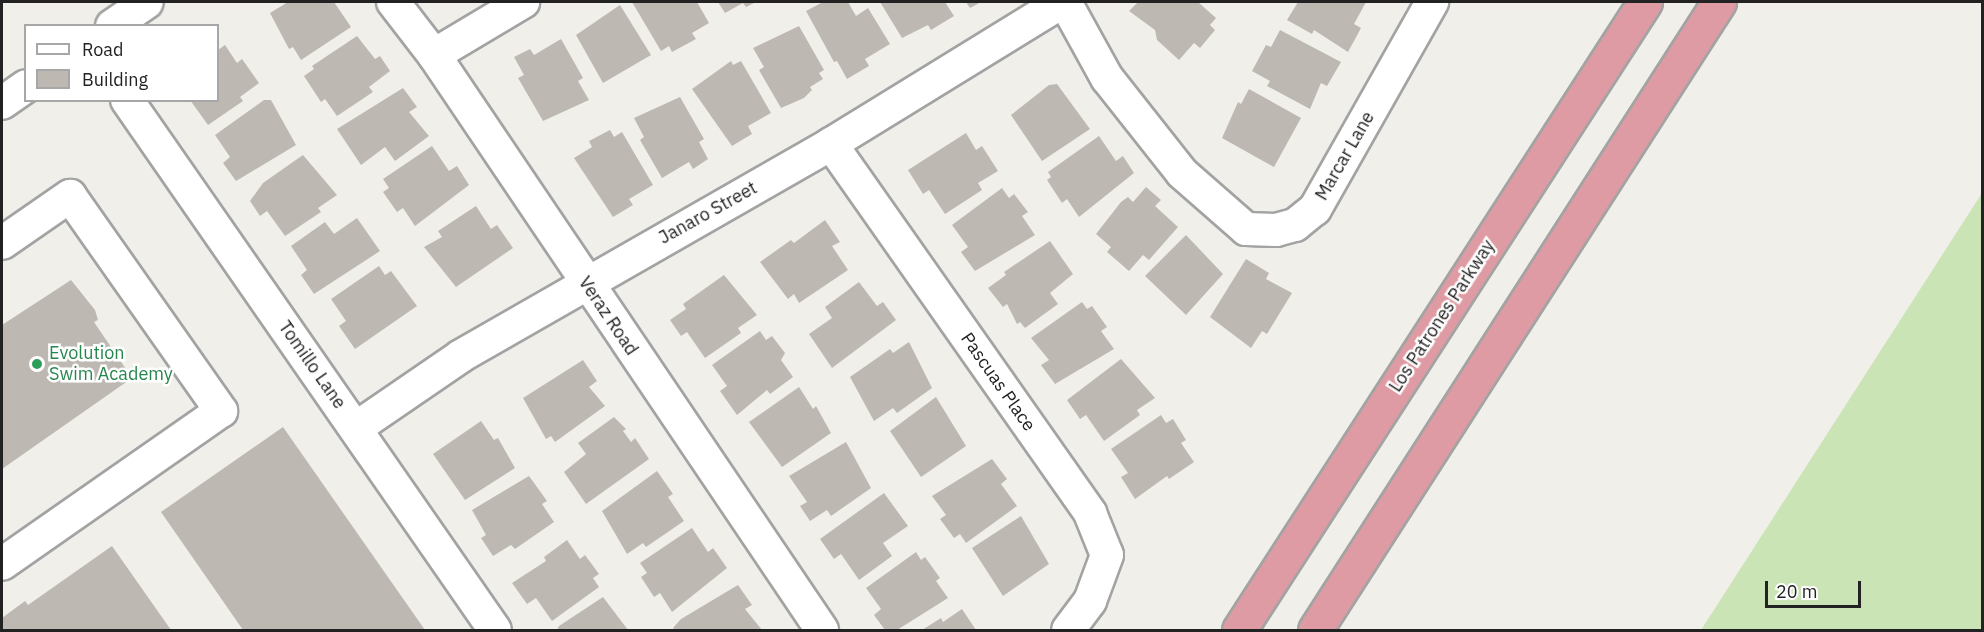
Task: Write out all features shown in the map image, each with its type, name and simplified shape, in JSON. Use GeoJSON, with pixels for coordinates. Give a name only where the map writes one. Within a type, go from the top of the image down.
{"type":"FeatureCollection","features":[{"type":"Feature","properties":{"kind":"highway","name":"Los Patrones Parkway"},"geometry":{"type":"LineString","coordinates":[[1239,630],[1645,2]]}},
{"type":"Feature","properties":{"kind":"highway"},"geometry":{"type":"LineString","coordinates":[[1315,630],[1719,2]]}},
{"type":"Feature","properties":{"kind":"street"},"geometry":{"type":"LineString","coordinates":[[115,24],[147,2]]}},
{"type":"Feature","properties":{"kind":"street","name":"Veraz Road"},"geometry":{"type":"LineString","coordinates":[[393,2],[434,55],[585,282],[822,630]]}},
{"type":"Feature","properties":{"kind":"street"},"geometry":{"type":"LineString","coordinates":[[434,55],[523,2]]}},
{"type":"Feature","properties":{"kind":"street","name":"Marcar Lane"},"geometry":{"type":"LineString","coordinates":[[1063,2],[1107,78],[1182,173],[1246,229],[1276,230],[1295,225],[1315,208],[1432,2]]}},
{"type":"Feature","properties":{"kind":"street","name":"Janaro Street"},"geometry":{"type":"LineString","coordinates":[[356,428],[461,356],[585,282],[831,144],[1063,2]]}},
{"type":"Feature","properties":{"kind":"street"},"geometry":{"type":"LineString","coordinates":[[2,103],[24,87]]}},
{"type":"Feature","properties":{"kind":"street","name":"Tomillo Lane"},"geometry":{"type":"LineString","coordinates":[[128,102],[495,630]]}},
{"type":"Feature","properties":{"kind":"street","name":"Pascuas Place"},"geometry":{"type":"LineString","coordinates":[[831,144],[1090,513],[1107,555],[1090,601],[1068,630]]}},
{"type":"Feature","properties":{"kind":"street"},"geometry":{"type":"LineString","coordinates":[[2,243],[70,196],[221,411],[2,564]]}},
{"type":"Feature","properties":{"kind":"green space"},"geometry":{"type":"Polygon","coordinates":[[[1982,193],[1982,630],[1701,630],[1982,193]]]}},
{"type":"Feature","properties":{"kind":"building"},"geometry":{"type":"Polygon","coordinates":[[[288,2],[334,2],[351,27],[301,60],[293,47],[289,49],[270,13],[288,2]]]}},
{"type":"Feature","properties":{"kind":"building"},"geometry":{"type":"Polygon","coordinates":[[[632,2],[697,2],[709,23],[692,33],[696,39],[672,52],[669,46],[661,51],[632,2]]]}},
{"type":"Feature","properties":{"kind":"building"},"geometry":{"type":"Polygon","coordinates":[[[718,2],[756,2],[746,7],[743,3],[725,13],[718,2]]]}},
{"type":"Feature","properties":{"kind":"building"},"geometry":{"type":"Polygon","coordinates":[[[823,2],[848,2],[856,16],[868,8],[890,44],[865,59],[869,66],[847,79],[837,61],[834,62],[806,11],[823,2]]]}},
{"type":"Feature","properties":{"kind":"building"},"geometry":{"type":"Polygon","coordinates":[[[880,2],[945,2],[954,16],[931,30],[928,25],[902,38],[880,2]]]}},
{"type":"Feature","properties":{"kind":"building"},"geometry":{"type":"Polygon","coordinates":[[[966,2],[981,2],[970,8],[966,2]]]}},
{"type":"Feature","properties":{"kind":"building"},"geometry":{"type":"Polygon","coordinates":[[[1138,2],[1198,2],[1216,18],[1210,25],[1215,30],[1200,48],[1194,43],[1179,60],[1157,40],[1155,30],[1129,11],[1138,2]]]}},
{"type":"Feature","properties":{"kind":"building"},"geometry":{"type":"Polygon","coordinates":[[[1298,2],[1366,2],[1354,24],[1361,28],[1348,52],[1314,30],[1312,34],[1287,20],[1298,2]]]}},
{"type":"Feature","properties":{"kind":"building"},"geometry":{"type":"Polygon","coordinates":[[[620,5],[651,55],[603,83],[576,35],[620,5]]]}},
{"type":"Feature","properties":{"kind":"building"},"geometry":{"type":"Polygon","coordinates":[[[799,26],[824,70],[819,73],[823,79],[810,87],[812,90],[804,98],[781,108],[759,70],[764,67],[753,48],[799,26]]]}},
{"type":"Feature","properties":{"kind":"building"},"geometry":{"type":"Polygon","coordinates":[[[1280,30],[1341,62],[1327,86],[1321,83],[1310,109],[1267,86],[1270,81],[1252,71],[1266,45],[1271,47],[1280,30]]]}},
{"type":"Feature","properties":{"kind":"building"},"geometry":{"type":"Polygon","coordinates":[[[357,36],[375,59],[380,56],[390,71],[369,87],[373,92],[337,116],[325,99],[321,102],[304,76],[314,69],[312,66],[357,36]]]}},
{"type":"Feature","properties":{"kind":"building"},"geometry":{"type":"Polygon","coordinates":[[[561,39],[583,78],[578,81],[589,100],[543,121],[518,78],[524,75],[514,57],[530,49],[534,55],[561,39]]]}},
{"type":"Feature","properties":{"kind":"building"},"geometry":{"type":"Polygon","coordinates":[[[225,45],[237,63],[242,59],[259,83],[240,97],[243,101],[208,125],[191,102],[219,102],[219,49],[225,45]]]}},
{"type":"Feature","properties":{"kind":"building"},"geometry":{"type":"Polygon","coordinates":[[[731,61],[733,65],[741,61],[771,113],[748,126],[752,134],[732,146],[692,89],[731,61]]]}},
{"type":"Feature","properties":{"kind":"building"},"geometry":{"type":"Polygon","coordinates":[[[1057,84],[1090,129],[1042,161],[1011,115],[1049,85],[1057,84]]]}},
{"type":"Feature","properties":{"kind":"building"},"geometry":{"type":"Polygon","coordinates":[[[403,88],[417,107],[409,112],[429,136],[395,161],[385,147],[361,165],[337,129],[403,88]]]}},
{"type":"Feature","properties":{"kind":"building"},"geometry":{"type":"Polygon","coordinates":[[[1249,89],[1301,118],[1274,167],[1222,138],[1238,102],[1241,104],[1249,89]]]}},
{"type":"Feature","properties":{"kind":"building"},"geometry":{"type":"Polygon","coordinates":[[[680,97],[704,139],[699,142],[708,159],[693,169],[689,162],[662,178],[640,140],[644,137],[634,118],[680,97]]]}},
{"type":"Feature","properties":{"kind":"building"},"geometry":{"type":"Polygon","coordinates":[[[264,100],[271,100],[296,145],[236,181],[223,163],[230,157],[215,135],[264,100]]]}},
{"type":"Feature","properties":{"kind":"building"},"geometry":{"type":"Polygon","coordinates":[[[610,130],[614,137],[622,132],[653,185],[629,199],[633,205],[613,217],[574,158],[592,147],[589,141],[610,130]]]}},
{"type":"Feature","properties":{"kind":"building"},"geometry":{"type":"Polygon","coordinates":[[[966,133],[976,150],[982,146],[998,171],[978,183],[982,190],[945,214],[929,190],[923,194],[908,170],[966,133]]]}},
{"type":"Feature","properties":{"kind":"building"},"geometry":{"type":"Polygon","coordinates":[[[1099,136],[1116,161],[1123,156],[1134,173],[1079,217],[1067,199],[1062,203],[1047,180],[1051,177],[1048,172],[1099,136]]]}},
{"type":"Feature","properties":{"kind":"building"},"geometry":{"type":"Polygon","coordinates":[[[432,146],[449,171],[457,166],[469,185],[415,226],[403,208],[397,212],[383,192],[389,188],[383,179],[432,146]]]}},
{"type":"Feature","properties":{"kind":"building"},"geometry":{"type":"Polygon","coordinates":[[[303,155],[337,195],[318,208],[321,212],[285,236],[267,211],[260,216],[250,201],[263,183],[303,155]]]}},
{"type":"Feature","properties":{"kind":"building"},"geometry":{"type":"Polygon","coordinates":[[[1146,187],[1161,200],[1155,206],[1178,227],[1149,260],[1143,255],[1129,271],[1107,252],[1111,247],[1096,234],[1121,202],[1128,197],[1133,202],[1146,187]]]}},
{"type":"Feature","properties":{"kind":"building"},"geometry":{"type":"Polygon","coordinates":[[[1002,188],[1009,198],[1014,194],[1028,212],[1022,216],[1035,235],[975,271],[961,252],[968,247],[952,225],[1002,188]]]}},
{"type":"Feature","properties":{"kind":"building"},"geometry":{"type":"Polygon","coordinates":[[[476,206],[491,229],[497,225],[513,248],[456,287],[424,247],[442,237],[438,231],[476,206]]]}},
{"type":"Feature","properties":{"kind":"building"},"geometry":{"type":"Polygon","coordinates":[[[357,218],[380,251],[314,294],[301,275],[307,270],[291,246],[325,222],[334,234],[357,218]]]}},
{"type":"Feature","properties":{"kind":"building"},"geometry":{"type":"Polygon","coordinates":[[[825,220],[840,242],[832,246],[848,270],[799,303],[794,294],[788,299],[760,262],[791,240],[794,243],[825,220]]]}},
{"type":"Feature","properties":{"kind":"building"},"geometry":{"type":"Polygon","coordinates":[[[1186,235],[1223,274],[1186,315],[1145,276],[1186,235]]]}},
{"type":"Feature","properties":{"kind":"building"},"geometry":{"type":"Polygon","coordinates":[[[1050,241],[1073,274],[1050,293],[1058,304],[1025,328],[1020,322],[1017,324],[1007,304],[1003,307],[988,288],[1006,275],[1004,272],[1050,241]]]}},
{"type":"Feature","properties":{"kind":"building"},"geometry":{"type":"Polygon","coordinates":[[[1246,259],[1269,273],[1266,279],[1292,293],[1267,334],[1262,331],[1251,348],[1210,317],[1246,259]]]}},
{"type":"Feature","properties":{"kind":"building"},"geometry":{"type":"Polygon","coordinates":[[[379,266],[385,275],[391,271],[417,306],[355,349],[339,326],[346,321],[331,299],[379,266]]]}},
{"type":"Feature","properties":{"kind":"building"},"geometry":{"type":"Polygon","coordinates":[[[724,275],[757,315],[738,328],[741,333],[705,358],[687,332],[681,336],[670,320],[686,309],[683,304],[724,275]]]}},
{"type":"Feature","properties":{"kind":"building"},"geometry":{"type":"Polygon","coordinates":[[[71,280],[95,310],[98,320],[94,322],[132,378],[2,469],[2,325],[71,280]]]}},
{"type":"Feature","properties":{"kind":"building"},"geometry":{"type":"Polygon","coordinates":[[[859,282],[877,306],[883,302],[896,320],[832,368],[809,334],[832,318],[825,307],[859,282]]]}},
{"type":"Feature","properties":{"kind":"building"},"geometry":{"type":"Polygon","coordinates":[[[1082,302],[1087,309],[1092,306],[1107,327],[1101,331],[1114,349],[1055,384],[1041,365],[1049,360],[1031,338],[1082,302]]]}},
{"type":"Feature","properties":{"kind":"building"},"geometry":{"type":"Polygon","coordinates":[[[760,331],[766,340],[772,336],[785,353],[781,360],[793,377],[770,394],[767,390],[737,415],[720,391],[727,386],[712,365],[760,331]]]}},
{"type":"Feature","properties":{"kind":"building"},"geometry":{"type":"Polygon","coordinates":[[[909,342],[932,388],[897,413],[893,408],[874,421],[850,377],[890,349],[893,353],[909,342]]]}},
{"type":"Feature","properties":{"kind":"building"},"geometry":{"type":"Polygon","coordinates":[[[1121,359],[1155,398],[1137,410],[1140,415],[1104,441],[1086,415],[1080,419],[1067,400],[1121,359]]]}},
{"type":"Feature","properties":{"kind":"building"},"geometry":{"type":"Polygon","coordinates":[[[583,360],[597,381],[589,387],[605,406],[555,442],[551,436],[546,439],[523,398],[583,360]]]}},
{"type":"Feature","properties":{"kind":"building"},"geometry":{"type":"Polygon","coordinates":[[[799,387],[813,409],[816,406],[831,433],[782,467],[749,422],[799,387]]]}},
{"type":"Feature","properties":{"kind":"building"},"geometry":{"type":"Polygon","coordinates":[[[936,397],[966,446],[921,477],[890,431],[936,397]]]}},
{"type":"Feature","properties":{"kind":"building"},"geometry":{"type":"Polygon","coordinates":[[[1161,415],[1166,423],[1173,419],[1186,440],[1181,443],[1194,462],[1169,479],[1167,476],[1135,499],[1121,477],[1128,473],[1111,449],[1161,415]]]}},
{"type":"Feature","properties":{"kind":"building"},"geometry":{"type":"Polygon","coordinates":[[[614,417],[626,429],[623,431],[631,442],[635,438],[649,459],[586,504],[564,472],[586,454],[578,443],[614,417]]]}},
{"type":"Feature","properties":{"kind":"building"},"geometry":{"type":"Polygon","coordinates":[[[481,421],[494,440],[498,438],[515,468],[465,500],[433,454],[481,421]]]}},
{"type":"Feature","properties":{"kind":"building"},"geometry":{"type":"Polygon","coordinates":[[[283,427],[425,630],[243,630],[161,512],[283,427]]]}},
{"type":"Feature","properties":{"kind":"building"},"geometry":{"type":"Polygon","coordinates":[[[846,442],[871,488],[831,516],[827,510],[810,521],[800,506],[807,502],[789,476],[846,442]]]}},
{"type":"Feature","properties":{"kind":"building"},"geometry":{"type":"Polygon","coordinates":[[[992,459],[1007,479],[1001,484],[1017,506],[966,543],[960,534],[954,538],[940,519],[946,515],[932,496],[992,459]]]}},
{"type":"Feature","properties":{"kind":"building"},"geometry":{"type":"Polygon","coordinates":[[[657,471],[673,494],[668,497],[684,521],[646,547],[643,543],[627,554],[602,511],[657,471]]]}},
{"type":"Feature","properties":{"kind":"building"},"geometry":{"type":"Polygon","coordinates":[[[529,476],[547,501],[542,504],[554,522],[515,549],[511,545],[493,556],[481,538],[486,535],[472,510],[529,476]]]}},
{"type":"Feature","properties":{"kind":"building"},"geometry":{"type":"Polygon","coordinates":[[[884,493],[908,526],[883,543],[892,556],[859,580],[841,554],[834,559],[820,539],[884,493]]]}},
{"type":"Feature","properties":{"kind":"building"},"geometry":{"type":"Polygon","coordinates":[[[1021,516],[1049,564],[1003,596],[972,548],[1021,516]]]}},
{"type":"Feature","properties":{"kind":"building"},"geometry":{"type":"Polygon","coordinates":[[[692,528],[708,552],[713,548],[727,568],[672,612],[660,593],[654,597],[641,577],[647,573],[640,563],[692,528]]]}},
{"type":"Feature","properties":{"kind":"building"},"geometry":{"type":"Polygon","coordinates":[[[567,540],[580,559],[585,555],[599,574],[593,578],[599,587],[552,621],[536,598],[527,604],[512,583],[546,561],[544,557],[567,540]]]}},
{"type":"Feature","properties":{"kind":"building"},"geometry":{"type":"Polygon","coordinates":[[[112,546],[171,630],[2,630],[2,618],[25,601],[28,605],[112,546]]]}},
{"type":"Feature","properties":{"kind":"building"},"geometry":{"type":"Polygon","coordinates":[[[916,552],[921,560],[925,557],[940,578],[936,581],[948,598],[897,630],[885,630],[874,615],[881,609],[866,588],[916,552]]]}},
{"type":"Feature","properties":{"kind":"building"},"geometry":{"type":"Polygon","coordinates":[[[738,585],[752,605],[745,609],[762,630],[675,630],[673,628],[681,619],[738,585]]]}},
{"type":"Feature","properties":{"kind":"building"},"geometry":{"type":"Polygon","coordinates":[[[603,597],[628,630],[557,630],[559,626],[603,597]]]}},
{"type":"Feature","properties":{"kind":"building"},"geometry":{"type":"Polygon","coordinates":[[[962,609],[976,630],[922,630],[941,618],[943,622],[962,609]]]}},
{"type":"Feature","properties":{"kind":"place","name":"Evolution Swim Academy"},"geometry":{"type":"Point","coordinates":[37,364]}}]}
